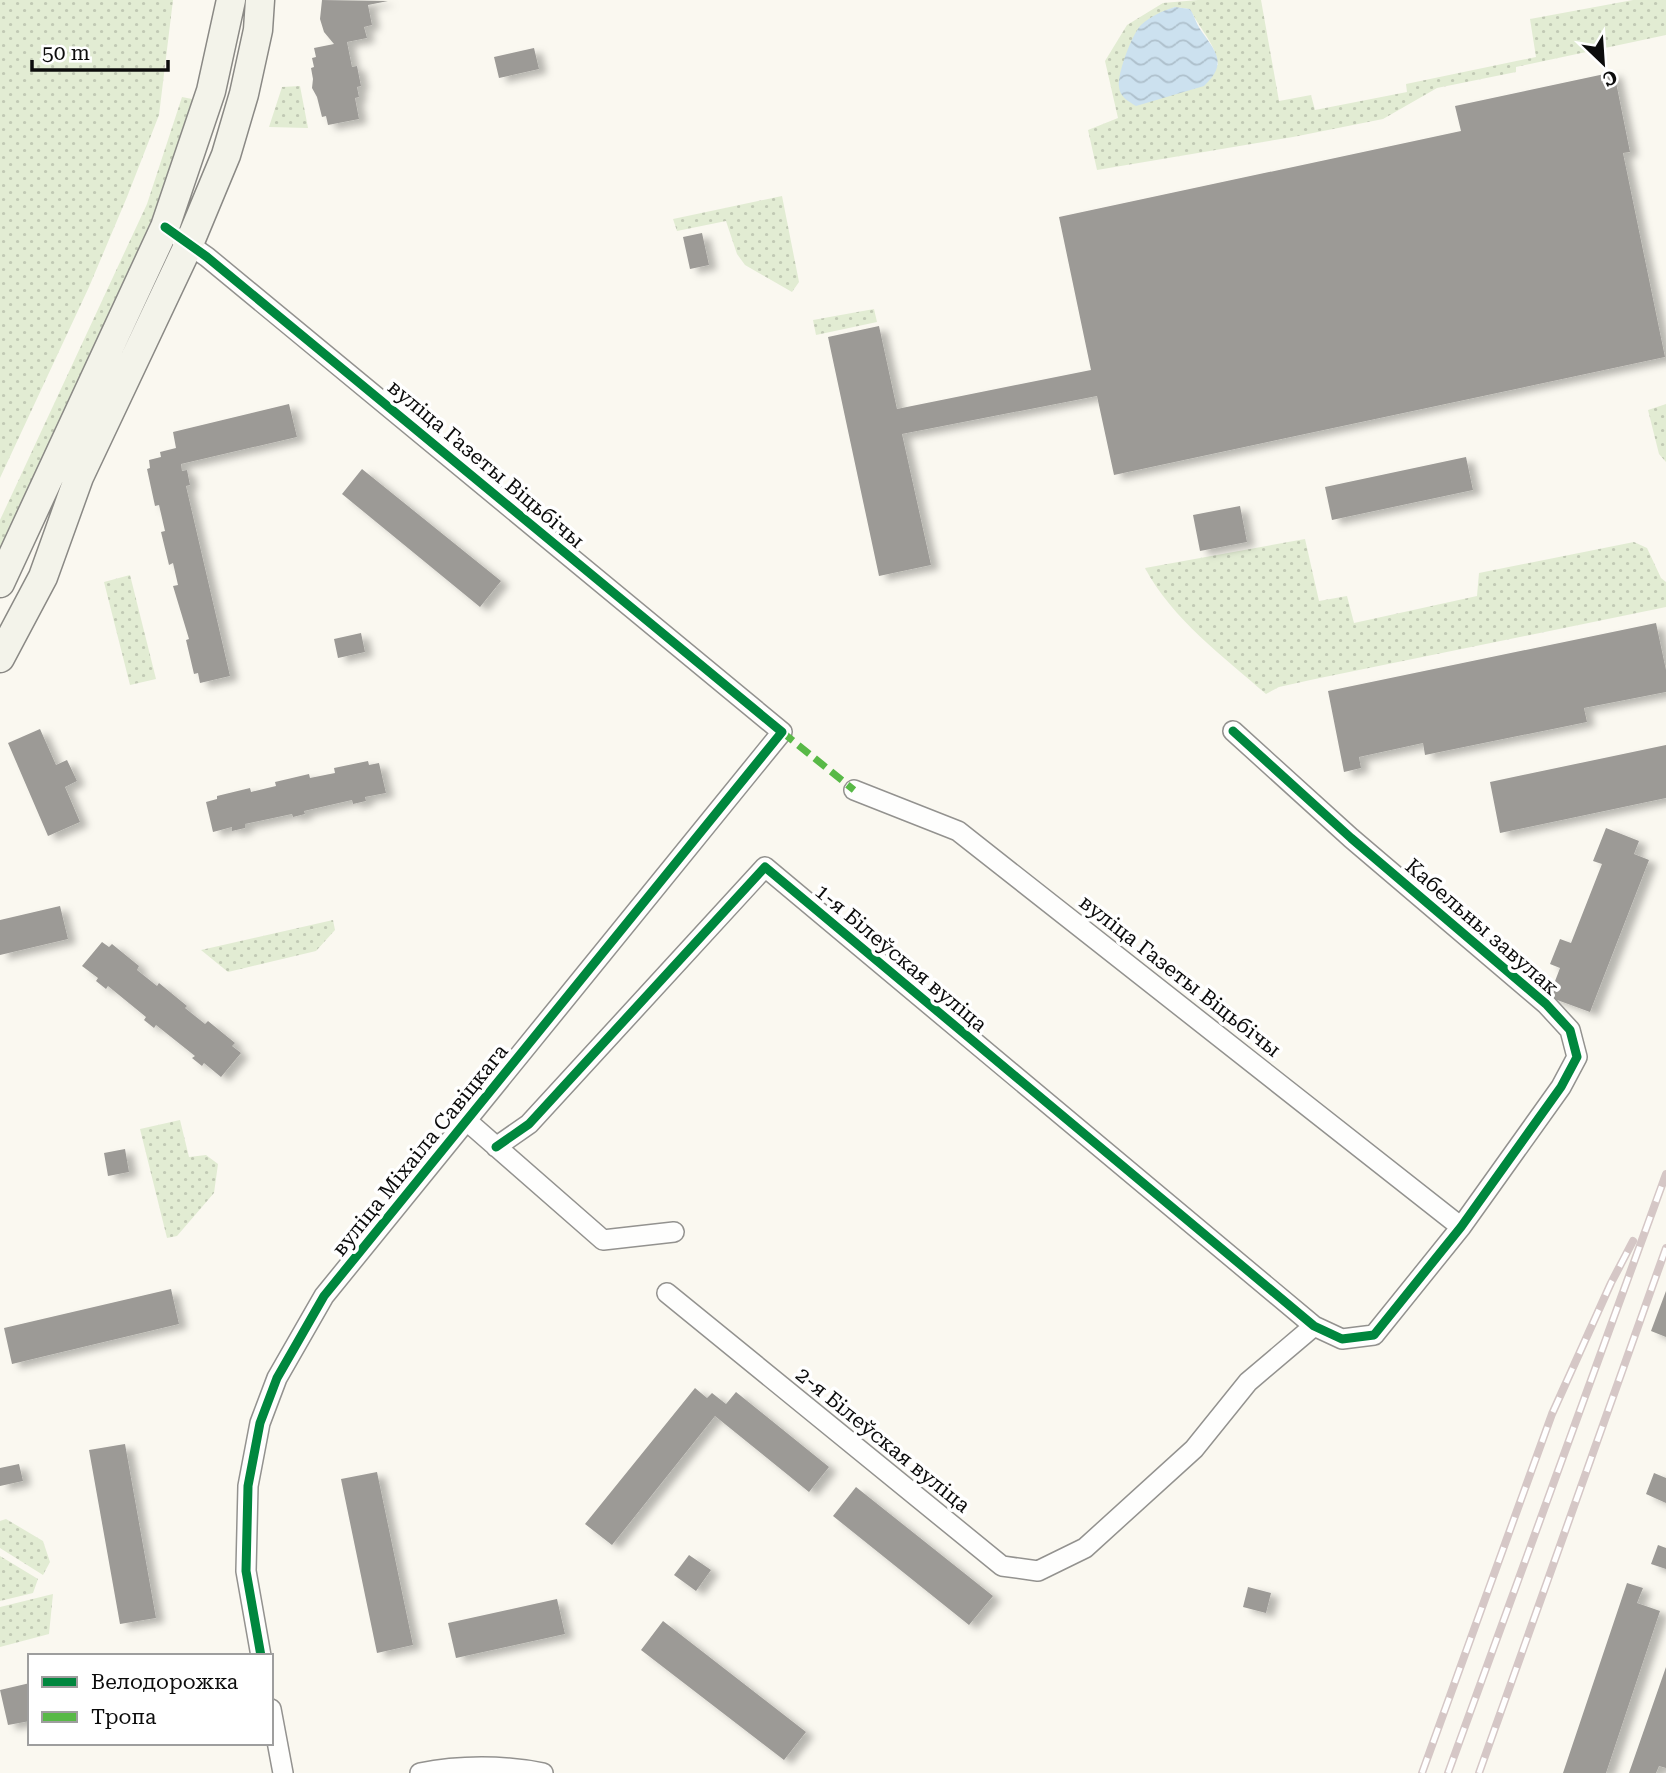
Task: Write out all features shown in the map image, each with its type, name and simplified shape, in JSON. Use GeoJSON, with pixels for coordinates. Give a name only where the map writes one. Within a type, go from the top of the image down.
{"type":"FeatureCollection","features":[{"type":"Feature","properties":{"kind":"main road"},"geometry":{"type":"LineString","coordinates":[[0,583],[165,227],[211,91],[231,0]]}},
{"type":"Feature","properties":{"kind":"main road"},"geometry":{"type":"LineString","coordinates":[[0,658],[43,577],[79,477],[189,244],[226,155],[244,94],[258,30],[261,0]]}},
{"type":"Feature","properties":{"kind":"street","name":"вуліца Газеты Віцьбічы"},"geometry":{"type":"LineString","coordinates":[[165,227],[207,257],[782,732]]}},
{"type":"Feature","properties":{"kind":"street","name":"Кабельны завулак"},"geometry":{"type":"LineString","coordinates":[[1233,731],[1351,838],[1546,1004],[1570,1030],[1577,1057],[1566,1077],[1461,1227],[1374,1335],[1342,1339],[1314,1326]]}},
{"type":"Feature","properties":{"kind":"street","name":"вуліца Міхаіла Савіцкага"},"geometry":{"type":"LineString","coordinates":[[261,1654],[246,1571],[248,1486],[260,1423],[277,1378],[324,1296],[782,732]]}},
{"type":"Feature","properties":{"kind":"street","name":"вуліца Газеты Віцьбічы"},"geometry":{"type":"LineString","coordinates":[[854,790],[958,831],[1461,1227]]}},
{"type":"Feature","properties":{"kind":"street","name":"1-я Білеўская вуліца"},"geometry":{"type":"LineString","coordinates":[[496,1147],[529,1124],[765,867],[1314,1326]]}},
{"type":"Feature","properties":{"kind":"street"},"geometry":{"type":"LineString","coordinates":[[467,1121],[603,1240],[674,1232]]}},
{"type":"Feature","properties":{"kind":"street","name":"2-я Білеўская вуліца"},"geometry":{"type":"LineString","coordinates":[[667,1293],[1002,1566],[1038,1572],[1085,1548],[1194,1449],[1248,1382],[1314,1326]]}},
{"type":"Feature","properties":{"kind":"street"},"geometry":{"type":"LineString","coordinates":[[273,1720],[283,1773]]}},
{"type":"Feature","properties":{"kind":"street"},"geometry":{"type":"LineString","coordinates":[[420,1773],[458,1768],[522,1769],[543,1773]]}},
{"type":"Feature","properties":{"kind":"green space"},"geometry":{"type":"Polygon","coordinates":[[[0,0],[173,0],[159,115],[89,287],[0,478],[0,0]]]}},
{"type":"Feature","properties":{"kind":"green space"},"geometry":{"type":"Polygon","coordinates":[[[1261,0],[1279,101],[1311,95],[1315,110],[1407,92],[1406,84],[1536,57],[1530,19],[1633,0],[1666,0],[1666,35],[1516,67],[1516,72],[1437,88],[1383,119],[1097,170],[1088,130],[1118,118],[1105,61],[1127,25],[1163,3],[1261,0]],[[1175,7],[1144,24],[1133,39],[1121,72],[1218,65],[1211,43],[1190,9],[1175,7]]]}},
{"type":"Feature","properties":{"kind":"green space"},"geometry":{"type":"Polygon","coordinates":[[[300,86],[308,128],[269,127],[282,87],[300,86]]]}},
{"type":"Feature","properties":{"kind":"green space"},"geometry":{"type":"Polygon","coordinates":[[[182,97],[197,100],[183,154],[0,559],[0,520],[147,204],[182,97]]]}},
{"type":"Feature","properties":{"kind":"green space"},"geometry":{"type":"Polygon","coordinates":[[[782,196],[799,282],[792,292],[745,265],[737,254],[726,221],[677,231],[673,219],[782,196]]]}},
{"type":"Feature","properties":{"kind":"green space"},"geometry":{"type":"Polygon","coordinates":[[[874,309],[877,322],[816,335],[813,320],[874,309]]]}},
{"type":"Feature","properties":{"kind":"green space"},"geometry":{"type":"Polygon","coordinates":[[[1666,404],[1666,462],[1659,454],[1648,410],[1666,404]]]}},
{"type":"Feature","properties":{"kind":"green space"},"geometry":{"type":"Polygon","coordinates":[[[1305,539],[1319,601],[1347,596],[1354,623],[1477,596],[1479,573],[1634,542],[1647,548],[1661,578],[1666,582],[1666,607],[1315,679],[1279,687],[1266,694],[1184,620],[1169,604],[1145,568],[1305,539]]]}},
{"type":"Feature","properties":{"kind":"green space"},"geometry":{"type":"Polygon","coordinates":[[[130,575],[156,679],[130,685],[104,582],[130,575]]]}},
{"type":"Feature","properties":{"kind":"green space"},"geometry":{"type":"Polygon","coordinates":[[[333,920],[335,930],[316,951],[228,972],[201,950],[333,920]]]}},
{"type":"Feature","properties":{"kind":"green space"},"geometry":{"type":"Polygon","coordinates":[[[180,1120],[189,1157],[206,1155],[218,1164],[214,1193],[177,1236],[167,1238],[140,1129],[180,1120]]]}},
{"type":"Feature","properties":{"kind":"green space"},"geometry":{"type":"Polygon","coordinates":[[[6,1519],[43,1541],[50,1562],[43,1575],[0,1548],[0,1521],[6,1519]]]}},
{"type":"Feature","properties":{"kind":"green space"},"geometry":{"type":"Polygon","coordinates":[[[0,1556],[38,1579],[33,1593],[0,1601],[0,1556]]]}},
{"type":"Feature","properties":{"kind":"green space"},"geometry":{"type":"Polygon","coordinates":[[[53,1594],[49,1634],[0,1647],[0,1607],[53,1594]]]}},
{"type":"Feature","properties":{"kind":"water"},"geometry":{"type":"Polygon","coordinates":[[[1175,7],[1190,9],[1217,57],[1216,70],[1204,86],[1136,106],[1123,96],[1119,87],[1120,73],[1130,45],[1141,25],[1157,14],[1175,7]]]}},
{"type":"Feature","properties":{"kind":"building"},"geometry":{"type":"Polygon","coordinates":[[[322,0],[388,1],[368,5],[372,25],[364,27],[367,38],[347,42],[352,67],[357,66],[361,86],[357,87],[359,97],[355,98],[359,119],[328,125],[326,116],[322,117],[312,88],[311,68],[314,67],[312,58],[316,57],[314,48],[334,44],[324,32],[320,19],[322,0]]]}},
{"type":"Feature","properties":{"kind":"building"},"geometry":{"type":"Polygon","coordinates":[[[534,48],[539,69],[499,78],[494,57],[534,48]]]}},
{"type":"Feature","properties":{"kind":"building"},"geometry":{"type":"Polygon","coordinates":[[[1614,72],[1630,152],[1623,153],[1665,357],[1114,475],[1097,396],[902,434],[931,565],[879,576],[828,337],[879,326],[897,409],[1091,370],[1059,217],[1461,131],[1455,106],[1614,72]]]}},
{"type":"Feature","properties":{"kind":"building"},"geometry":{"type":"Polygon","coordinates":[[[702,233],[709,265],[690,269],[683,237],[702,233]]]}},
{"type":"Feature","properties":{"kind":"building"},"geometry":{"type":"Polygon","coordinates":[[[289,404],[297,437],[181,464],[182,471],[187,470],[190,485],[186,486],[230,676],[200,683],[198,673],[194,674],[186,640],[189,639],[173,586],[178,585],[173,563],[169,565],[161,532],[165,531],[159,505],[155,506],[147,469],[150,468],[149,460],[161,457],[160,452],[176,448],[173,432],[289,404]]]}},
{"type":"Feature","properties":{"kind":"building"},"geometry":{"type":"Polygon","coordinates":[[[1466,457],[1473,490],[1332,520],[1325,487],[1466,457]]]}},
{"type":"Feature","properties":{"kind":"building"},"geometry":{"type":"Polygon","coordinates":[[[362,469],[501,581],[480,607],[342,494],[362,469]]]}},
{"type":"Feature","properties":{"kind":"building"},"geometry":{"type":"Polygon","coordinates":[[[1240,506],[1247,542],[1200,551],[1193,515],[1240,506]]]}},
{"type":"Feature","properties":{"kind":"building"},"geometry":{"type":"Polygon","coordinates":[[[1656,623],[1666,670],[1666,692],[1584,708],[1587,722],[1425,755],[1423,743],[1359,757],[1361,768],[1344,772],[1328,691],[1656,623]]]}},
{"type":"Feature","properties":{"kind":"building"},"geometry":{"type":"Polygon","coordinates":[[[361,633],[365,652],[338,658],[334,639],[361,633]]]}},
{"type":"Feature","properties":{"kind":"building"},"geometry":{"type":"Polygon","coordinates":[[[40,729],[56,765],[67,760],[77,781],[65,787],[80,822],[48,836],[8,743],[40,729]]]}},
{"type":"Feature","properties":{"kind":"building"},"geometry":{"type":"Polygon","coordinates":[[[1666,745],[1666,798],[1500,833],[1490,782],[1666,745]]]}},
{"type":"Feature","properties":{"kind":"building"},"geometry":{"type":"Polygon","coordinates":[[[368,761],[369,765],[379,763],[386,793],[365,797],[366,801],[353,804],[352,800],[304,811],[305,814],[293,817],[292,814],[245,824],[245,828],[232,831],[232,827],[213,832],[206,802],[217,799],[217,796],[250,788],[251,792],[276,786],[275,782],[309,774],[310,778],[335,773],[334,768],[368,761]]]}},
{"type":"Feature","properties":{"kind":"building"},"geometry":{"type":"Polygon","coordinates":[[[1606,828],[1639,841],[1634,854],[1649,860],[1590,1012],[1549,997],[1560,968],[1550,964],[1560,939],[1571,943],[1602,864],[1593,861],[1606,828]]]}},
{"type":"Feature","properties":{"kind":"building"},"geometry":{"type":"Polygon","coordinates":[[[60,906],[68,939],[0,955],[0,920],[60,906]]]}},
{"type":"Feature","properties":{"kind":"building"},"geometry":{"type":"Polygon","coordinates":[[[102,942],[109,947],[112,944],[139,966],[137,970],[157,986],[159,983],[205,1024],[208,1021],[235,1043],[232,1046],[241,1053],[221,1077],[204,1063],[202,1066],[192,1058],[195,1056],[156,1025],[154,1028],[144,1020],[146,1017],[108,986],[106,989],[96,981],[98,978],[82,966],[102,942]]]}},
{"type":"Feature","properties":{"kind":"building"},"geometry":{"type":"Polygon","coordinates":[[[125,1149],[129,1172],[108,1176],[104,1153],[125,1149]]]}},
{"type":"Feature","properties":{"kind":"building"},"geometry":{"type":"Polygon","coordinates":[[[171,1289],[179,1324],[12,1364],[4,1328],[171,1289]]]}},
{"type":"Feature","properties":{"kind":"building"},"geometry":{"type":"Polygon","coordinates":[[[1666,1291],[1666,1337],[1651,1331],[1666,1291]]]}},
{"type":"Feature","properties":{"kind":"building"},"geometry":{"type":"Polygon","coordinates":[[[695,1388],[707,1398],[712,1393],[726,1404],[736,1392],[829,1467],[809,1492],[715,1416],[612,1545],[585,1524],[695,1388]]]}},
{"type":"Feature","properties":{"kind":"building"},"geometry":{"type":"Polygon","coordinates":[[[125,1444],[156,1618],[120,1624],[89,1450],[125,1444]]]}},
{"type":"Feature","properties":{"kind":"building"},"geometry":{"type":"Polygon","coordinates":[[[19,1464],[23,1481],[0,1486],[0,1468],[19,1464]]]}},
{"type":"Feature","properties":{"kind":"building"},"geometry":{"type":"Polygon","coordinates":[[[377,1472],[413,1645],[377,1653],[341,1479],[377,1472]]]}},
{"type":"Feature","properties":{"kind":"building"},"geometry":{"type":"Polygon","coordinates":[[[1654,1473],[1666,1478],[1666,1503],[1646,1494],[1654,1473]]]}},
{"type":"Feature","properties":{"kind":"building"},"geometry":{"type":"Polygon","coordinates":[[[856,1487],[993,1596],[969,1625],[833,1516],[856,1487]]]}},
{"type":"Feature","properties":{"kind":"building"},"geometry":{"type":"Polygon","coordinates":[[[1658,1545],[1666,1548],[1666,1569],[1651,1564],[1658,1545]]]}},
{"type":"Feature","properties":{"kind":"building"},"geometry":{"type":"Polygon","coordinates":[[[689,1555],[711,1570],[696,1591],[674,1575],[689,1555]]]}},
{"type":"Feature","properties":{"kind":"building"},"geometry":{"type":"Polygon","coordinates":[[[1627,1583],[1643,1588],[1637,1603],[1660,1611],[1606,1773],[1563,1773],[1627,1583]]]}},
{"type":"Feature","properties":{"kind":"building"},"geometry":{"type":"Polygon","coordinates":[[[1248,1587],[1271,1593],[1266,1613],[1243,1607],[1248,1587]]]}},
{"type":"Feature","properties":{"kind":"building"},"geometry":{"type":"Polygon","coordinates":[[[557,1599],[565,1634],[456,1658],[448,1623],[557,1599]]]}},
{"type":"Feature","properties":{"kind":"building"},"geometry":{"type":"Polygon","coordinates":[[[663,1621],[806,1732],[784,1760],[641,1650],[663,1621]]]}},
{"type":"Feature","properties":{"kind":"building"},"geometry":{"type":"Polygon","coordinates":[[[1666,1667],[1666,1768],[1659,1766],[1656,1773],[1629,1773],[1666,1667]]]}},
{"type":"Feature","properties":{"kind":"building"},"geometry":{"type":"Polygon","coordinates":[[[28,1683],[28,1721],[8,1725],[0,1690],[28,1683]]]}},
{"type":"Feature","properties":{"kind":"railway"},"geometry":{"type":"LineString","coordinates":[[1448,1773],[1666,1174]]}},
{"type":"Feature","properties":{"kind":"railway"},"geometry":{"type":"LineString","coordinates":[[1422,1773],[1552,1414],[1611,1283],[1633,1241]]}},
{"type":"Feature","properties":{"kind":"railway"},"geometry":{"type":"LineString","coordinates":[[1479,1773],[1666,1248]]}},
{"type":"Feature","properties":{"kind":"marked path"},"geometry":{"type":"LineString","coordinates":[[782,732],[854,790]]}},
{"type":"Feature","properties":{"kind":"cycle path"},"geometry":{"type":"LineString","coordinates":[[165,227],[207,257],[782,732],[324,1296],[277,1378],[260,1423],[248,1486],[246,1571],[261,1654]]}},
{"type":"Feature","properties":{"kind":"cycle path"},"geometry":{"type":"LineString","coordinates":[[496,1147],[529,1124],[765,867],[1314,1326],[1342,1339],[1374,1335],[1461,1227],[1561,1087],[1577,1057],[1570,1030],[1546,1004],[1351,838],[1233,731]]}}]}
